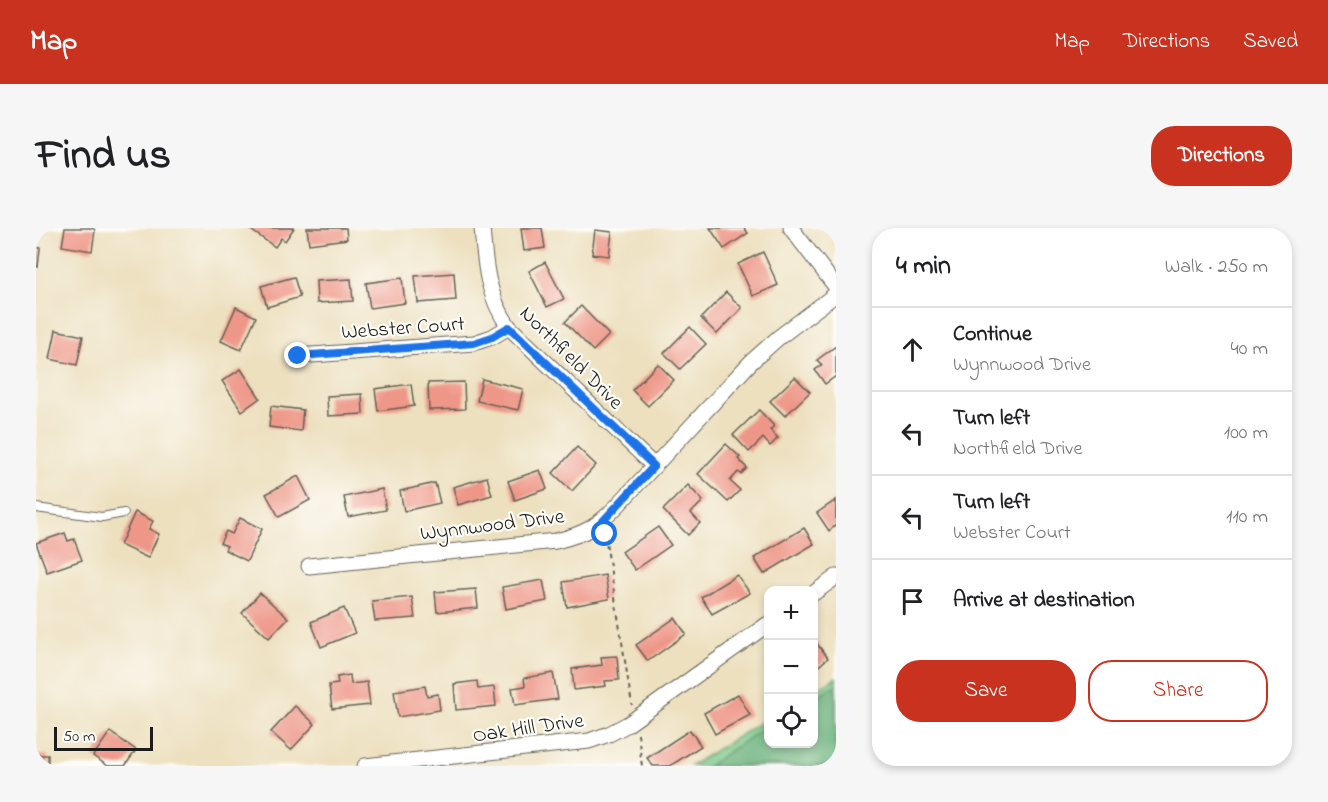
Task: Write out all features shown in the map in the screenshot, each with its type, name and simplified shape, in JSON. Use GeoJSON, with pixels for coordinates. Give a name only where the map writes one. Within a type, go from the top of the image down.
{"type":"FeatureCollection","features":[{"type":"Feature","properties":{"kind":"street","name":"Northfield Drive"},"geometry":{"type":"LineString","coordinates":[[482,228],[488,283],[494,301],[509,327],[654,466]]}},
{"type":"Feature","properties":{"kind":"street"},"geometry":{"type":"LineString","coordinates":[[791,228],[836,287]]}},
{"type":"Feature","properties":{"kind":"street","name":"Wynnwood Drive"},"geometry":{"type":"LineString","coordinates":[[309,566],[555,541],[589,530],[603,521],[752,362],[778,338],[836,294]]}},
{"type":"Feature","properties":{"kind":"street","name":"Webster Court"},"geometry":{"type":"LineString","coordinates":[[298,356],[474,343],[492,337],[509,327]]}},
{"type":"Feature","properties":{"kind":"street"},"geometry":{"type":"LineString","coordinates":[[818,590],[836,577]]}},
{"type":"Feature","properties":{"kind":"street","name":"Oak Hill Drive"},"geometry":{"type":"LineString","coordinates":[[365,766],[578,744],[609,734],[634,719],[764,627]]}},
{"type":"Feature","properties":{"kind":"lane"},"geometry":{"type":"LineString","coordinates":[[36,508],[102,517],[124,513]]}},
{"type":"Feature","properties":{"kind":"path"},"geometry":{"type":"LineString","coordinates":[[603,521],[642,766]]}},
{"type":"Feature","properties":{"kind":"green space"},"geometry":{"type":"Polygon","coordinates":[[[836,677],[836,766],[690,766],[764,720],[764,748],[818,748],[818,688],[836,677]]]}},
{"type":"Feature","properties":{"kind":"green space"},"geometry":{"type":"Polygon","coordinates":[[[836,685],[836,766],[708,766],[764,728],[764,748],[818,748],[818,696],[836,685]]]}},
{"type":"Feature","properties":{"kind":"building"},"geometry":{"type":"Polygon","coordinates":[[[65,228],[95,230],[92,251],[62,246],[65,228]]]}},
{"type":"Feature","properties":{"kind":"building"},"geometry":{"type":"Polygon","coordinates":[[[248,228],[294,228],[285,241],[281,238],[275,247],[248,228]]]}},
{"type":"Feature","properties":{"kind":"building"},"geometry":{"type":"Polygon","coordinates":[[[307,228],[346,228],[347,239],[309,244],[307,228]]]}},
{"type":"Feature","properties":{"kind":"building"},"geometry":{"type":"Polygon","coordinates":[[[521,228],[542,228],[545,248],[524,251],[521,228]]]}},
{"type":"Feature","properties":{"kind":"building"},"geometry":{"type":"Polygon","coordinates":[[[710,228],[744,228],[748,233],[724,249],[710,228]]]}},
{"type":"Feature","properties":{"kind":"building"},"geometry":{"type":"Polygon","coordinates":[[[595,230],[612,232],[609,256],[592,254],[595,230]]]}},
{"type":"Feature","properties":{"kind":"building"},"geometry":{"type":"Polygon","coordinates":[[[36,247],[40,248],[38,267],[36,266],[36,247]]]}},
{"type":"Feature","properties":{"kind":"building"},"geometry":{"type":"Polygon","coordinates":[[[763,252],[778,285],[753,296],[738,264],[763,252]]]}},
{"type":"Feature","properties":{"kind":"building"},"geometry":{"type":"Polygon","coordinates":[[[545,262],[564,299],[547,307],[529,271],[545,262]]]}},
{"type":"Feature","properties":{"kind":"building"},"geometry":{"type":"Polygon","coordinates":[[[454,273],[456,300],[418,303],[415,276],[454,273]]]}},
{"type":"Feature","properties":{"kind":"building"},"geometry":{"type":"Polygon","coordinates":[[[294,277],[300,297],[267,307],[261,286],[294,277]]]}},
{"type":"Feature","properties":{"kind":"building"},"geometry":{"type":"Polygon","coordinates":[[[402,278],[405,303],[370,308],[366,283],[402,278]]]}},
{"type":"Feature","properties":{"kind":"building"},"geometry":{"type":"Polygon","coordinates":[[[351,279],[353,301],[317,303],[316,281],[351,279]]]}},
{"type":"Feature","properties":{"kind":"building"},"geometry":{"type":"Polygon","coordinates":[[[726,292],[742,308],[717,334],[701,318],[726,292]]]}},
{"type":"Feature","properties":{"kind":"building"},"geometry":{"type":"Polygon","coordinates":[[[581,306],[609,335],[593,351],[565,322],[581,306]]]}},
{"type":"Feature","properties":{"kind":"building"},"geometry":{"type":"Polygon","coordinates":[[[236,307],[256,317],[241,350],[221,341],[236,307]]]}},
{"type":"Feature","properties":{"kind":"building"},"geometry":{"type":"Polygon","coordinates":[[[690,327],[706,344],[680,369],[664,353],[690,327]]]}},
{"type":"Feature","properties":{"kind":"building"},"geometry":{"type":"Polygon","coordinates":[[[56,330],[83,336],[77,365],[50,359],[56,330]]]}},
{"type":"Feature","properties":{"kind":"building"},"geometry":{"type":"Polygon","coordinates":[[[836,346],[836,376],[825,384],[815,370],[822,365],[817,360],[836,346]]]}},
{"type":"Feature","properties":{"kind":"building"},"geometry":{"type":"Polygon","coordinates":[[[658,364],[674,380],[648,406],[632,390],[658,364]]]}},
{"type":"Feature","properties":{"kind":"building"},"geometry":{"type":"Polygon","coordinates":[[[241,369],[260,398],[242,411],[222,381],[241,369]]]}},
{"type":"Feature","properties":{"kind":"building"},"geometry":{"type":"Polygon","coordinates":[[[795,377],[810,392],[785,416],[770,401],[795,377]]]}},
{"type":"Feature","properties":{"kind":"building"},"geometry":{"type":"Polygon","coordinates":[[[482,379],[523,389],[518,410],[477,401],[482,379]]]}},
{"type":"Feature","properties":{"kind":"building"},"geometry":{"type":"Polygon","coordinates":[[[464,382],[465,409],[429,410],[428,383],[464,382]]]}},
{"type":"Feature","properties":{"kind":"building"},"geometry":{"type":"Polygon","coordinates":[[[411,384],[414,406],[378,411],[375,389],[411,384]]]}},
{"type":"Feature","properties":{"kind":"building"},"geometry":{"type":"Polygon","coordinates":[[[362,394],[363,414],[328,416],[327,396],[362,394]]]}},
{"type":"Feature","properties":{"kind":"building"},"geometry":{"type":"Polygon","coordinates":[[[271,406],[303,410],[301,431],[269,427],[271,406]]]}},
{"type":"Feature","properties":{"kind":"building"},"geometry":{"type":"Polygon","coordinates":[[[759,410],[774,426],[770,430],[778,438],[770,446],[763,438],[749,452],[733,435],[759,410]]]}},
{"type":"Feature","properties":{"kind":"building"},"geometry":{"type":"Polygon","coordinates":[[[726,444],[740,457],[738,459],[747,468],[741,474],[738,472],[730,481],[740,490],[728,502],[698,474],[726,444]]]}},
{"type":"Feature","properties":{"kind":"building"},"geometry":{"type":"Polygon","coordinates":[[[577,447],[596,465],[572,491],[553,473],[577,447]]]}},
{"type":"Feature","properties":{"kind":"building"},"geometry":{"type":"Polygon","coordinates":[[[540,470],[547,489],[515,500],[508,481],[540,470]]]}},
{"type":"Feature","properties":{"kind":"building"},"geometry":{"type":"Polygon","coordinates":[[[298,476],[310,500],[279,517],[266,494],[298,476]]]}},
{"type":"Feature","properties":{"kind":"building"},"geometry":{"type":"Polygon","coordinates":[[[487,477],[492,495],[458,505],[453,487],[487,477]]]}},
{"type":"Feature","properties":{"kind":"building"},"geometry":{"type":"Polygon","coordinates":[[[435,483],[440,503],[404,511],[400,491],[435,483]]]}},
{"type":"Feature","properties":{"kind":"building"},"geometry":{"type":"Polygon","coordinates":[[[688,485],[703,501],[691,513],[700,523],[688,535],[663,510],[688,485]]]}},
{"type":"Feature","properties":{"kind":"building"},"geometry":{"type":"Polygon","coordinates":[[[382,489],[386,510],[348,517],[344,497],[382,489]]]}},
{"type":"Feature","properties":{"kind":"building"},"geometry":{"type":"Polygon","coordinates":[[[836,500],[836,525],[829,531],[817,513],[836,500]]]}},
{"type":"Feature","properties":{"kind":"building"},"geometry":{"type":"Polygon","coordinates":[[[135,512],[153,521],[149,529],[159,534],[148,558],[120,545],[135,512]]]}},
{"type":"Feature","properties":{"kind":"building"},"geometry":{"type":"Polygon","coordinates":[[[240,518],[262,529],[247,561],[225,550],[227,546],[220,543],[226,531],[232,534],[240,518]]]}},
{"type":"Feature","properties":{"kind":"building"},"geometry":{"type":"Polygon","coordinates":[[[658,527],[671,545],[635,570],[622,552],[658,527]]]}},
{"type":"Feature","properties":{"kind":"building"},"geometry":{"type":"Polygon","coordinates":[[[804,528],[814,544],[764,574],[754,558],[804,528]]]}},
{"type":"Feature","properties":{"kind":"building"},"geometry":{"type":"Polygon","coordinates":[[[65,533],[68,541],[74,539],[82,560],[47,572],[36,543],[65,533]]]}},
{"type":"Feature","properties":{"kind":"building"},"geometry":{"type":"Polygon","coordinates":[[[605,575],[609,599],[567,607],[563,582],[605,575]]]}},
{"type":"Feature","properties":{"kind":"building"},"geometry":{"type":"Polygon","coordinates":[[[737,575],[750,593],[712,614],[701,597],[737,575]]]}},
{"type":"Feature","properties":{"kind":"building"},"geometry":{"type":"Polygon","coordinates":[[[543,580],[547,601],[506,609],[502,587],[543,580]]]}},
{"type":"Feature","properties":{"kind":"building"},"geometry":{"type":"Polygon","coordinates":[[[476,589],[478,608],[437,612],[435,592],[476,589]]]}},
{"type":"Feature","properties":{"kind":"building"},"geometry":{"type":"Polygon","coordinates":[[[260,593],[288,618],[269,638],[242,613],[260,593]]]}},
{"type":"Feature","properties":{"kind":"building"},"geometry":{"type":"Polygon","coordinates":[[[412,597],[415,618],[375,621],[372,601],[412,597]]]}},
{"type":"Feature","properties":{"kind":"building"},"geometry":{"type":"Polygon","coordinates":[[[344,608],[355,633],[321,647],[311,622],[344,608]]]}},
{"type":"Feature","properties":{"kind":"building"},"geometry":{"type":"Polygon","coordinates":[[[675,618],[686,634],[648,661],[636,645],[675,618]]]}},
{"type":"Feature","properties":{"kind":"building"},"geometry":{"type":"Polygon","coordinates":[[[818,645],[828,658],[818,667],[818,645]]]}},
{"type":"Feature","properties":{"kind":"building"},"geometry":{"type":"Polygon","coordinates":[[[617,656],[619,680],[605,681],[606,686],[574,690],[572,669],[602,665],[601,657],[617,656]]]}},
{"type":"Feature","properties":{"kind":"building"},"geometry":{"type":"Polygon","coordinates":[[[553,673],[558,699],[515,705],[512,688],[525,686],[524,678],[553,673]]]}},
{"type":"Feature","properties":{"kind":"building"},"geometry":{"type":"Polygon","coordinates":[[[350,675],[351,684],[367,682],[370,705],[332,709],[329,685],[338,684],[337,677],[350,675]]]}},
{"type":"Feature","properties":{"kind":"building"},"geometry":{"type":"Polygon","coordinates":[[[477,681],[478,689],[494,687],[496,706],[456,710],[454,684],[477,681]]]}},
{"type":"Feature","properties":{"kind":"building"},"geometry":{"type":"Polygon","coordinates":[[[425,686],[427,696],[438,694],[440,710],[398,717],[394,691],[425,686]]]}},
{"type":"Feature","properties":{"kind":"building"},"geometry":{"type":"Polygon","coordinates":[[[738,694],[750,715],[715,734],[704,713],[738,694]]]}},
{"type":"Feature","properties":{"kind":"building"},"geometry":{"type":"Polygon","coordinates":[[[295,706],[315,724],[291,750],[271,732],[295,706]]]}},
{"type":"Feature","properties":{"kind":"building"},"geometry":{"type":"Polygon","coordinates":[[[690,730],[701,746],[670,766],[653,766],[647,758],[690,730]]]}},
{"type":"Feature","properties":{"kind":"building"},"geometry":{"type":"Polygon","coordinates":[[[110,732],[136,750],[125,766],[108,766],[93,756],[110,732]]]}},
{"type":"Feature","properties":{"kind":"building"},"geometry":{"type":"Polygon","coordinates":[[[36,755],[48,755],[48,766],[36,766],[36,755]]]}},
{"type":"Feature","properties":{"kind":"route"},"geometry":{"type":"LineString","coordinates":[[298,356],[474,343],[492,337],[509,327],[654,466],[603,521],[605,534]]}}]}
